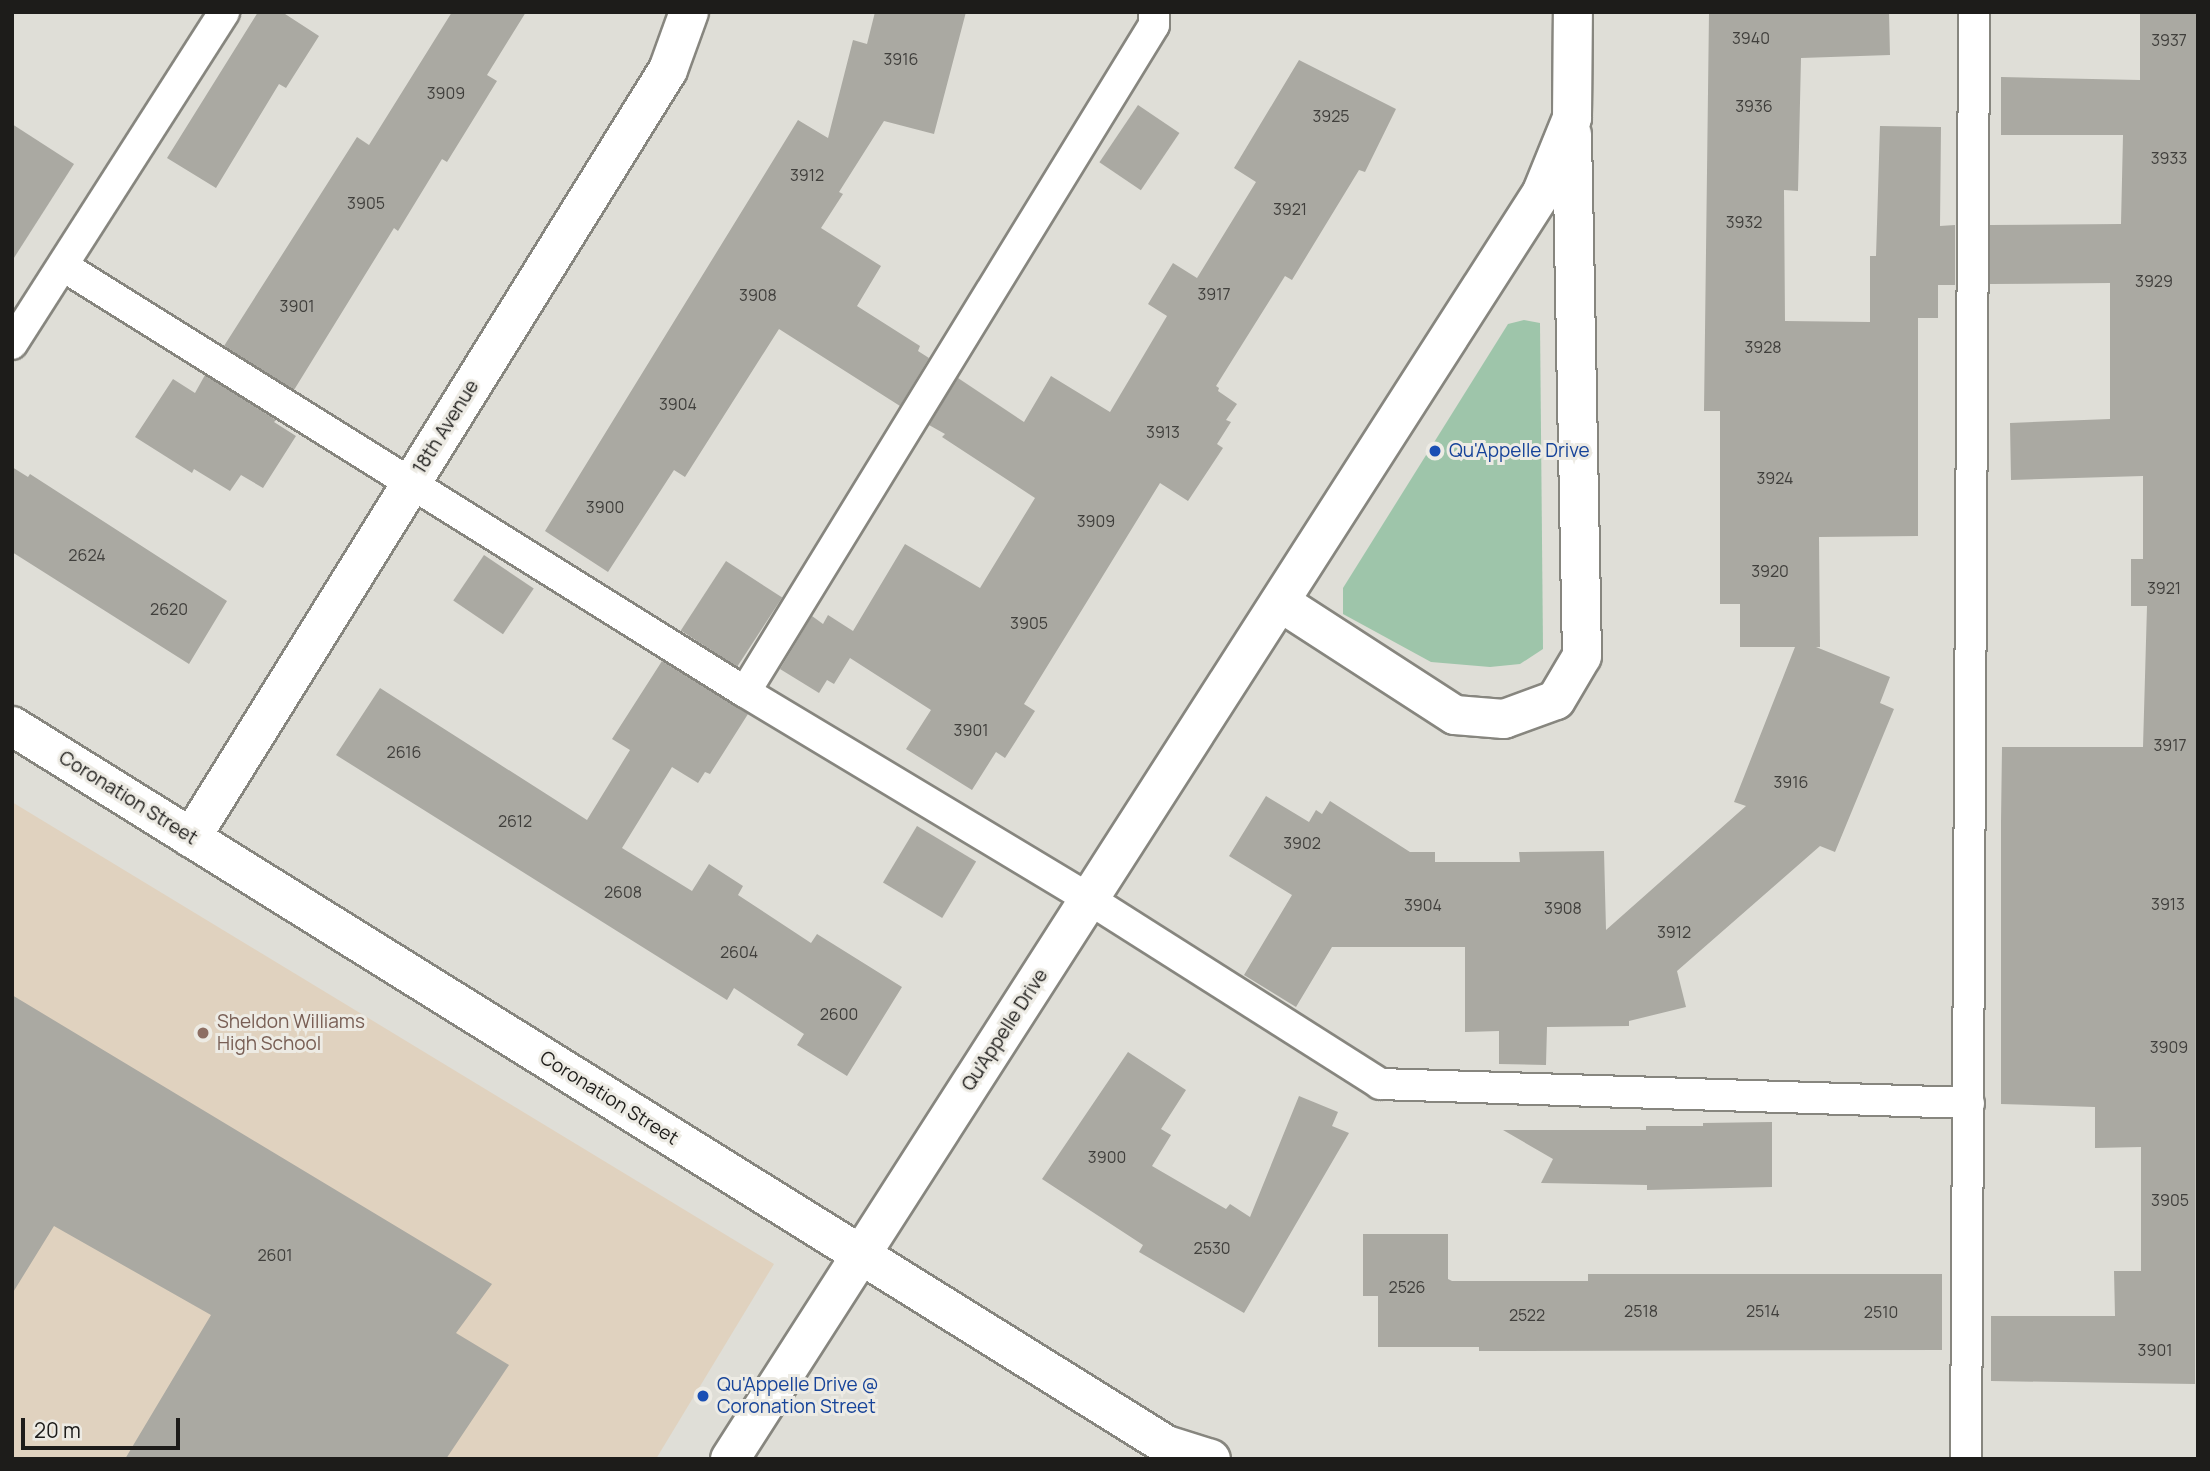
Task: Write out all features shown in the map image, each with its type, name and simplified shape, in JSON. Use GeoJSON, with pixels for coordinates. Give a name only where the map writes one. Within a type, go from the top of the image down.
{"type":"FeatureCollection","features":[{"type":"Feature","properties":{"kind":"street","name":"18th Avenue"},"geometry":{"type":"LineString","coordinates":[[191,838],[668,70],[689,12]]}},
{"type":"Feature","properties":{"kind":"street","name":"Qu'Appelle Drive"},"geometry":{"type":"LineString","coordinates":[[1280,603],[1455,715],[1504,719],[1556,700],[1582,656],[1572,118],[1573,12]]}},
{"type":"Feature","properties":{"kind":"street","name":"Qu'Appelle Drive"},"geometry":{"type":"LineString","coordinates":[[730,1459],[1542,192],[1572,118]]}},
{"type":"Feature","properties":{"kind":"street","name":"Coronation Street"},"geometry":{"type":"LineString","coordinates":[[12,726],[1166,1445],[1211,1459]]}},
{"type":"Feature","properties":{"kind":"lane"},"geometry":{"type":"LineString","coordinates":[[12,344],[224,12]]}},
{"type":"Feature","properties":{"kind":"lane"},"geometry":{"type":"LineString","coordinates":[[745,692],[1154,25],[1154,12]]}},
{"type":"Feature","properties":{"kind":"lane"},"geometry":{"type":"LineString","coordinates":[[1966,1459],[1974,12]]}},
{"type":"Feature","properties":{"kind":"lane"},"geometry":{"type":"LineString","coordinates":[[63,266],[745,692],[1089,899],[1380,1084],[1969,1103]]}},
{"type":"Feature","properties":{"kind":"shaded area","name":"Sheldon Williams High School"},"geometry":{"type":"Polygon","coordinates":[[[12,802],[774,1264],[656,1459],[12,1459],[12,802]]]}},
{"type":"Feature","properties":{"kind":"green space"},"geometry":{"type":"Polygon","coordinates":[[[1524,320],[1540,323],[1543,649],[1520,664],[1490,667],[1431,662],[1343,614],[1343,588],[1508,324],[1524,320]]]}},
{"type":"Feature","properties":{"kind":"building"},"geometry":{"type":"Polygon","coordinates":[[[258,12],[282,12],[319,36],[286,88],[279,84],[216,188],[167,158],[258,12]]]}},
{"type":"Feature","properties":{"kind":"building"},"geometry":{"type":"Polygon","coordinates":[[[452,12],[526,12],[487,75],[497,81],[447,162],[442,159],[398,231],[394,228],[294,390],[224,346],[357,137],[369,145],[452,12]]]}},
{"type":"Feature","properties":{"kind":"building"},"geometry":{"type":"Polygon","coordinates":[[[875,12],[966,12],[934,134],[884,121],[839,192],[843,194],[821,228],[881,266],[857,306],[920,346],[918,351],[929,358],[900,406],[779,329],[685,477],[674,470],[608,572],[545,531],[798,120],[828,138],[853,40],[867,44],[875,12]]]}},
{"type":"Feature","properties":{"kind":"building"},"geometry":{"type":"Polygon","coordinates":[[[1709,12],[1889,12],[1890,55],[1801,58],[1798,191],[1784,190],[1785,321],[1870,322],[1870,256],[1876,256],[1880,126],[1941,127],[1940,226],[1955,225],[1955,285],[1938,285],[1938,318],[1918,318],[1918,536],[1819,537],[1820,647],[1816,647],[1890,677],[1880,703],[1894,709],[1835,852],[1820,846],[1677,971],[1686,1007],[1629,1021],[1629,1026],[1547,1027],[1546,1065],[1499,1064],[1499,1031],[1465,1032],[1465,947],[1332,947],[1296,1007],[1244,975],[1292,895],[1229,856],[1266,796],[1309,822],[1316,810],[1322,814],[1330,801],[1410,852],[1435,852],[1435,862],[1520,862],[1519,852],[1604,851],[1606,930],[1746,806],[1734,802],[1795,647],[1740,647],[1740,604],[1720,604],[1720,411],[1704,411],[1709,12]]]}},
{"type":"Feature","properties":{"kind":"building"},"geometry":{"type":"Polygon","coordinates":[[[2140,12],[2198,12],[2195,1384],[1991,1381],[1991,1316],[2115,1316],[2114,1271],[2141,1271],[2141,1147],[2095,1148],[2095,1107],[2001,1104],[2001,822],[2002,747],[2143,747],[2147,606],[2131,606],[2131,559],[2143,559],[2143,476],[2011,480],[2010,423],[2110,419],[2110,283],[1990,284],[1990,225],[2121,224],[2123,135],[2001,135],[2001,77],[2140,80],[2140,12]]]}},
{"type":"Feature","properties":{"kind":"building"},"geometry":{"type":"Polygon","coordinates":[[[1299,60],[1396,109],[1365,172],[1359,170],[1292,280],[1285,276],[1216,386],[1218,391],[1237,404],[1226,420],[1231,422],[1217,444],[1223,448],[1188,501],[1160,483],[1024,704],[1035,711],[1005,758],[996,752],[972,790],[906,749],[931,710],[850,658],[834,684],[827,680],[819,693],[780,669],[812,616],[823,624],[828,615],[853,631],[905,544],[980,588],[1035,498],[942,437],[945,434],[929,425],[958,378],[1024,422],[1051,376],[1110,412],[1167,316],[1148,304],[1173,263],[1197,278],[1256,182],[1234,168],[1299,60]]]}},
{"type":"Feature","properties":{"kind":"building"},"geometry":{"type":"Polygon","coordinates":[[[1138,105],[1179,133],[1141,190],[1099,162],[1138,105]]]}},
{"type":"Feature","properties":{"kind":"building"},"geometry":{"type":"Polygon","coordinates":[[[12,124],[74,164],[12,261],[12,124]]]}},
{"type":"Feature","properties":{"kind":"building"},"geometry":{"type":"Polygon","coordinates":[[[205,375],[276,420],[274,422],[296,436],[263,488],[241,475],[230,491],[194,469],[192,473],[135,437],[173,379],[195,393],[205,375]]]}},
{"type":"Feature","properties":{"kind":"building"},"geometry":{"type":"Polygon","coordinates":[[[12,467],[28,477],[30,474],[227,601],[189,664],[12,552],[12,467]]]}},
{"type":"Feature","properties":{"kind":"building"},"geometry":{"type":"Polygon","coordinates":[[[484,555],[534,589],[503,634],[453,601],[484,555]]]}},
{"type":"Feature","properties":{"kind":"building"},"geometry":{"type":"Polygon","coordinates":[[[726,561],[782,597],[737,667],[681,631],[726,561]]]}},
{"type":"Feature","properties":{"kind":"building"},"geometry":{"type":"Polygon","coordinates":[[[662,661],[748,714],[710,774],[705,772],[698,783],[672,767],[622,848],[692,891],[709,864],[743,886],[738,895],[811,943],[817,934],[902,987],[847,1076],[797,1045],[804,1034],[734,988],[727,1000],[336,755],[380,688],[587,820],[630,750],[612,739],[662,661]]]}},
{"type":"Feature","properties":{"kind":"building"},"geometry":{"type":"Polygon","coordinates":[[[917,826],[976,862],[942,918],[883,883],[917,826]]]}},
{"type":"Feature","properties":{"kind":"building"},"geometry":{"type":"Polygon","coordinates":[[[12,995],[492,1284],[456,1333],[509,1365],[446,1459],[125,1459],[211,1315],[54,1226],[12,1294],[12,995]]]}},
{"type":"Feature","properties":{"kind":"building"},"geometry":{"type":"Polygon","coordinates":[[[1128,1052],[1186,1090],[1161,1129],[1171,1135],[1152,1166],[1226,1209],[1230,1204],[1250,1217],[1299,1096],[1338,1112],[1332,1126],[1349,1133],[1244,1313],[1139,1252],[1143,1245],[1042,1179],[1128,1052]]]}},
{"type":"Feature","properties":{"kind":"building"},"geometry":{"type":"Polygon","coordinates":[[[1772,1122],[1772,1187],[1647,1190],[1647,1185],[1541,1183],[1553,1159],[1503,1130],[1646,1130],[1646,1126],[1772,1122]]]}},
{"type":"Feature","properties":{"kind":"building"},"geometry":{"type":"Polygon","coordinates":[[[1363,1234],[1448,1234],[1448,1279],[1452,1281],[1588,1281],[1588,1274],[1942,1274],[1942,1350],[1479,1351],[1479,1347],[1378,1347],[1378,1296],[1363,1296],[1363,1234]]]}},
{"type":"Feature","properties":{"kind":"place","name":"Qu'Appelle Drive"},"geometry":{"type":"Point","coordinates":[1435,451]}},
{"type":"Feature","properties":{"kind":"place","name":"Sheldon Williams High School"},"geometry":{"type":"Point","coordinates":[203,1033]}},
{"type":"Feature","properties":{"kind":"place","name":"Qu'Appelle Drive @ Coronation Street"},"geometry":{"type":"Point","coordinates":[703,1396]}}]}
